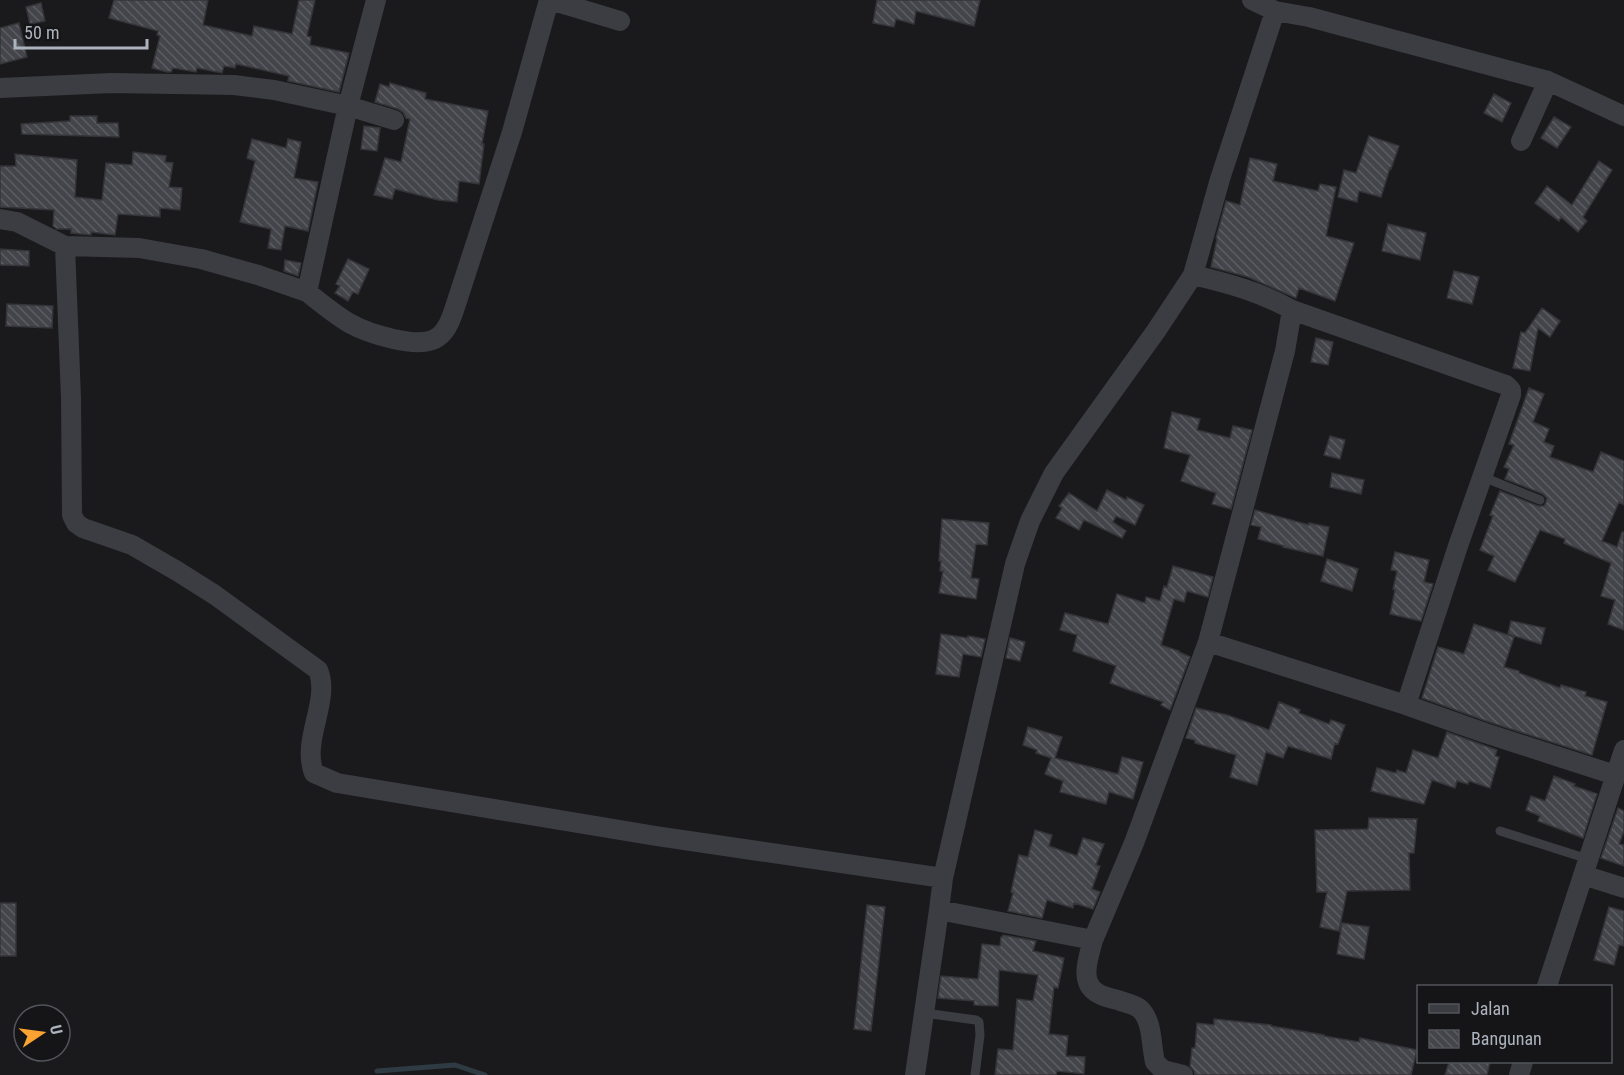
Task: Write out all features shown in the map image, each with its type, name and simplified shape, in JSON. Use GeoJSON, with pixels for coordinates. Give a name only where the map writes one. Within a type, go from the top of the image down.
{"type":"FeatureCollection","features":[{"type":"Feature","properties":{"kind":"street"},"geometry":{"type":"LineString","coordinates":[[307,292],[348,106],[376,0]]}},
{"type":"Feature","properties":{"kind":"street"},"geometry":{"type":"LineString","coordinates":[[0,219],[17,222],[65,246],[139,248],[201,259],[258,275],[307,292],[333,313],[351,324],[374,333],[419,343],[431,341],[439,337],[448,325],[457,301],[512,132],[549,0],[620,21]]}},
{"type":"Feature","properties":{"kind":"street"},"geometry":{"type":"LineString","coordinates":[[1252,0],[1275,10],[1548,81],[1624,116]]}},
{"type":"Feature","properties":{"kind":"street"},"geometry":{"type":"LineString","coordinates":[[1309,17],[1319,0]]}},
{"type":"Feature","properties":{"kind":"street"},"geometry":{"type":"LineString","coordinates":[[915,1075],[943,878],[1015,564],[1030,521],[1054,473],[1156,331],[1193,275],[1220,179],[1275,10]]}},
{"type":"Feature","properties":{"kind":"street"},"geometry":{"type":"LineString","coordinates":[[1521,141],[1548,81]]}},
{"type":"Feature","properties":{"kind":"street"},"geometry":{"type":"LineString","coordinates":[[0,88],[112,83],[234,85],[274,90],[348,106],[394,120]]}},
{"type":"Feature","properties":{"kind":"street"},"geometry":{"type":"LineString","coordinates":[[65,246],[72,515],[76,523],[83,528],[132,545],[177,571],[215,595],[318,670],[321,678],[320,697],[309,762],[314,773],[337,783],[656,836],[943,878]]}},
{"type":"Feature","properties":{"kind":"street"},"geometry":{"type":"LineString","coordinates":[[1193,275],[1237,285],[1292,310],[1506,385],[1511,390],[1406,705]]}},
{"type":"Feature","properties":{"kind":"street"},"geometry":{"type":"LineString","coordinates":[[1183,1075],[1152,1069],[1150,1029],[1146,1017],[1134,1005],[1094,991],[1086,976],[1093,940],[1134,843],[1208,642],[1285,351],[1292,310]]}},
{"type":"Feature","properties":{"kind":"street"},"geometry":{"type":"LineString","coordinates":[[1208,642],[1615,775]]}},
{"type":"Feature","properties":{"kind":"street"},"geometry":{"type":"LineString","coordinates":[[1548,985],[1624,750]]}},
{"type":"Feature","properties":{"kind":"street"},"geometry":{"type":"LineString","coordinates":[[1586,867],[1624,888]]}},
{"type":"Feature","properties":{"kind":"street"},"geometry":{"type":"LineString","coordinates":[[939,910],[1093,940]]}},
{"type":"Feature","properties":{"kind":"lane"},"geometry":{"type":"LineString","coordinates":[[1483,477],[1540,500]]}},
{"type":"Feature","properties":{"kind":"lane"},"geometry":{"type":"LineString","coordinates":[[1500,831],[1586,867]]}},
{"type":"Feature","properties":{"kind":"lane"},"geometry":{"type":"LineString","coordinates":[[924,1013],[979,1022],[980,1035],[975,1075]]}},
{"type":"Feature","properties":{"kind":"building"},"geometry":{"type":"Polygon","coordinates":[[[114,0],[208,0],[203,25],[252,36],[254,26],[292,34],[299,0],[315,0],[307,36],[311,37],[310,45],[349,53],[339,92],[288,81],[289,76],[236,64],[235,68],[224,66],[222,73],[197,68],[196,72],[173,68],[171,72],[167,72],[152,68],[160,36],[157,35],[158,31],[109,18],[114,0]]]}},
{"type":"Feature","properties":{"kind":"building"},"geometry":{"type":"Polygon","coordinates":[[[877,0],[980,0],[974,26],[916,11],[914,24],[896,19],[894,27],[873,23],[877,0]]]}},
{"type":"Feature","properties":{"kind":"building"},"geometry":{"type":"Polygon","coordinates":[[[41,3],[45,21],[30,24],[26,7],[41,3]]]}},
{"type":"Feature","properties":{"kind":"building"},"geometry":{"type":"Polygon","coordinates":[[[19,23],[27,57],[0,64],[0,28],[19,23]]]}},
{"type":"Feature","properties":{"kind":"building"},"geometry":{"type":"Polygon","coordinates":[[[390,83],[426,93],[425,99],[488,111],[482,144],[484,144],[479,184],[459,181],[457,202],[438,200],[395,189],[392,199],[374,195],[385,158],[401,162],[410,119],[398,109],[375,102],[380,84],[389,87],[390,83]]]}},
{"type":"Feature","properties":{"kind":"building"},"geometry":{"type":"Polygon","coordinates":[[[1494,94],[1511,103],[1502,122],[1484,113],[1494,94]]]}},
{"type":"Feature","properties":{"kind":"building"},"geometry":{"type":"Polygon","coordinates":[[[70,116],[97,116],[97,123],[118,123],[119,137],[22,134],[21,124],[70,121],[70,116]]]}},
{"type":"Feature","properties":{"kind":"building"},"geometry":{"type":"Polygon","coordinates":[[[1554,117],[1571,127],[1557,148],[1541,138],[1554,117]]]}},
{"type":"Feature","properties":{"kind":"building"},"geometry":{"type":"Polygon","coordinates":[[[364,126],[380,128],[377,151],[361,149],[364,126]]]}},
{"type":"Feature","properties":{"kind":"building"},"geometry":{"type":"Polygon","coordinates":[[[1369,136],[1399,146],[1381,197],[1359,191],[1357,202],[1338,197],[1344,170],[1356,173],[1369,136]]]}},
{"type":"Feature","properties":{"kind":"building"},"geometry":{"type":"Polygon","coordinates":[[[252,139],[286,148],[288,139],[301,142],[294,178],[318,182],[308,231],[285,226],[281,250],[268,248],[271,229],[240,222],[255,161],[247,158],[252,139]]]}},
{"type":"Feature","properties":{"kind":"building"},"geometry":{"type":"Polygon","coordinates":[[[133,152],[166,156],[165,162],[173,163],[169,187],[182,188],[180,210],[160,208],[160,217],[118,214],[115,235],[91,232],[91,235],[71,233],[71,229],[57,229],[53,226],[54,210],[0,207],[0,166],[16,166],[15,154],[77,160],[75,197],[102,200],[106,163],[132,165],[133,152]]]}},
{"type":"Feature","properties":{"kind":"building"},"geometry":{"type":"Polygon","coordinates":[[[1250,158],[1277,164],[1273,181],[1318,191],[1320,184],[1336,187],[1326,236],[1354,243],[1335,301],[1299,288],[1296,298],[1248,277],[1211,267],[1226,201],[1240,205],[1250,158]]]}},
{"type":"Feature","properties":{"kind":"building"},"geometry":{"type":"Polygon","coordinates":[[[1599,161],[1612,170],[1583,217],[1587,221],[1578,232],[1561,217],[1559,221],[1535,203],[1547,186],[1572,205],[1599,161]]]}},
{"type":"Feature","properties":{"kind":"building"},"geometry":{"type":"Polygon","coordinates":[[[1388,224],[1426,233],[1420,260],[1382,251],[1388,224]]]}},
{"type":"Feature","properties":{"kind":"building"},"geometry":{"type":"Polygon","coordinates":[[[0,249],[29,251],[29,266],[0,265],[0,249]]]}},
{"type":"Feature","properties":{"kind":"building"},"geometry":{"type":"Polygon","coordinates":[[[348,259],[369,269],[358,294],[353,292],[348,301],[335,293],[340,286],[336,284],[348,259]]]}},
{"type":"Feature","properties":{"kind":"building"},"geometry":{"type":"Polygon","coordinates":[[[285,260],[301,263],[298,276],[284,271],[285,260]]]}},
{"type":"Feature","properties":{"kind":"building"},"geometry":{"type":"Polygon","coordinates":[[[1454,271],[1479,277],[1472,304],[1447,298],[1454,271]]]}},
{"type":"Feature","properties":{"kind":"building"},"geometry":{"type":"Polygon","coordinates":[[[7,304],[53,306],[52,328],[6,326],[7,304]]]}},
{"type":"Feature","properties":{"kind":"building"},"geometry":{"type":"Polygon","coordinates":[[[1542,308],[1560,321],[1550,337],[1538,328],[1530,371],[1513,368],[1521,332],[1525,333],[1542,308]]]}},
{"type":"Feature","properties":{"kind":"building"},"geometry":{"type":"Polygon","coordinates":[[[1316,338],[1333,342],[1328,365],[1311,362],[1316,338]]]}},
{"type":"Feature","properties":{"kind":"building"},"geometry":{"type":"Polygon","coordinates":[[[1529,388],[1544,394],[1533,422],[1549,429],[1544,442],[1554,446],[1550,457],[1593,472],[1601,452],[1624,461],[1624,505],[1619,502],[1602,541],[1617,547],[1622,532],[1624,532],[1624,630],[1608,624],[1615,600],[1601,596],[1611,563],[1564,543],[1565,539],[1540,530],[1515,582],[1488,570],[1494,556],[1480,550],[1500,491],[1538,506],[1544,506],[1546,502],[1547,498],[1543,494],[1505,479],[1509,469],[1504,467],[1514,445],[1509,444],[1529,388]]]}},
{"type":"Feature","properties":{"kind":"building"},"geometry":{"type":"Polygon","coordinates":[[[1172,412],[1200,419],[1197,430],[1230,438],[1233,426],[1252,430],[1231,509],[1212,504],[1216,493],[1181,481],[1190,455],[1164,448],[1172,412]]]}},
{"type":"Feature","properties":{"kind":"building"},"geometry":{"type":"Polygon","coordinates":[[[1330,436],[1345,440],[1340,459],[1324,455],[1330,436]]]}},
{"type":"Feature","properties":{"kind":"building"},"geometry":{"type":"Polygon","coordinates":[[[1332,473],[1364,480],[1361,494],[1330,487],[1332,473]]]}},
{"type":"Feature","properties":{"kind":"building"},"geometry":{"type":"Polygon","coordinates":[[[1107,490],[1126,500],[1127,497],[1144,505],[1135,525],[1116,516],[1113,522],[1126,531],[1122,538],[1084,520],[1079,530],[1056,518],[1062,508],[1059,506],[1069,493],[1097,511],[1107,490]]]}},
{"type":"Feature","properties":{"kind":"building"},"geometry":{"type":"Polygon","coordinates":[[[1255,510],[1309,525],[1309,523],[1329,527],[1323,556],[1258,539],[1261,527],[1251,525],[1255,510]]]}},
{"type":"Feature","properties":{"kind":"building"},"geometry":{"type":"Polygon","coordinates":[[[942,519],[989,523],[987,545],[976,544],[971,578],[979,579],[976,599],[939,593],[943,571],[940,571],[941,561],[939,561],[942,519]]]}},
{"type":"Feature","properties":{"kind":"building"},"geometry":{"type":"Polygon","coordinates":[[[1395,552],[1429,560],[1424,582],[1433,584],[1421,621],[1390,614],[1397,571],[1391,570],[1395,552]]]}},
{"type":"Feature","properties":{"kind":"building"},"geometry":{"type":"Polygon","coordinates":[[[1327,559],[1358,569],[1352,591],[1321,581],[1327,559]]]}},
{"type":"Feature","properties":{"kind":"building"},"geometry":{"type":"Polygon","coordinates":[[[1173,566],[1213,577],[1208,597],[1187,591],[1184,602],[1174,599],[1161,645],[1190,657],[1170,710],[1161,705],[1163,702],[1110,683],[1116,666],[1073,651],[1077,635],[1060,630],[1065,613],[1108,624],[1117,594],[1145,603],[1146,597],[1160,601],[1173,566]]]}},
{"type":"Feature","properties":{"kind":"building"},"geometry":{"type":"Polygon","coordinates":[[[1511,621],[1545,628],[1541,644],[1508,634],[1511,621]]]}},
{"type":"Feature","properties":{"kind":"building"},"geometry":{"type":"Polygon","coordinates":[[[1474,624],[1514,637],[1504,667],[1560,688],[1561,685],[1586,692],[1585,696],[1607,702],[1592,755],[1422,698],[1438,647],[1464,654],[1474,624]]]}},
{"type":"Feature","properties":{"kind":"building"},"geometry":{"type":"Polygon","coordinates":[[[941,634],[985,639],[981,657],[963,654],[959,677],[936,674],[941,634]]]}},
{"type":"Feature","properties":{"kind":"building"},"geometry":{"type":"Polygon","coordinates":[[[1010,638],[1025,642],[1020,661],[1006,658],[1010,638]]]}},
{"type":"Feature","properties":{"kind":"building"},"geometry":{"type":"Polygon","coordinates":[[[1279,702],[1300,710],[1299,713],[1329,724],[1331,720],[1345,725],[1338,744],[1335,743],[1331,759],[1288,746],[1283,758],[1266,752],[1257,785],[1230,777],[1236,755],[1195,743],[1195,740],[1186,738],[1196,708],[1227,715],[1269,730],[1279,702]]]}},
{"type":"Feature","properties":{"kind":"building"},"geometry":{"type":"Polygon","coordinates":[[[1028,727],[1062,737],[1055,758],[1118,774],[1122,757],[1143,762],[1133,799],[1109,792],[1106,804],[1060,792],[1063,781],[1045,774],[1051,758],[1023,745],[1028,727]]]}},
{"type":"Feature","properties":{"kind":"building"},"geometry":{"type":"Polygon","coordinates":[[[1447,732],[1497,750],[1495,756],[1499,757],[1490,788],[1469,781],[1468,784],[1457,781],[1455,788],[1432,780],[1424,804],[1371,791],[1377,768],[1406,773],[1413,750],[1438,758],[1447,732]]]}},
{"type":"Feature","properties":{"kind":"building"},"geometry":{"type":"Polygon","coordinates":[[[1554,776],[1597,794],[1583,838],[1538,821],[1540,816],[1526,810],[1531,796],[1545,801],[1554,776]]]}},
{"type":"Feature","properties":{"kind":"building"},"geometry":{"type":"Polygon","coordinates":[[[1618,808],[1624,811],[1624,831],[1619,844],[1624,845],[1624,866],[1601,858],[1618,808]]]}},
{"type":"Feature","properties":{"kind":"building"},"geometry":{"type":"Polygon","coordinates":[[[1369,818],[1417,819],[1414,853],[1409,853],[1410,890],[1347,891],[1339,931],[1320,927],[1327,892],[1317,892],[1315,830],[1368,829],[1369,818]]]}},
{"type":"Feature","properties":{"kind":"building"},"geometry":{"type":"Polygon","coordinates":[[[1035,830],[1052,835],[1049,846],[1077,856],[1083,838],[1104,844],[1096,865],[1100,866],[1092,889],[1100,892],[1093,909],[1074,903],[1073,908],[1047,900],[1042,918],[1008,911],[1019,855],[1028,857],[1035,830]]]}},
{"type":"Feature","properties":{"kind":"building"},"geometry":{"type":"Polygon","coordinates":[[[0,903],[16,903],[16,956],[0,956],[0,903]]]}},
{"type":"Feature","properties":{"kind":"building"},"geometry":{"type":"Polygon","coordinates":[[[867,905],[885,907],[871,1031],[854,1029],[867,905]]]}},
{"type":"Feature","properties":{"kind":"building"},"geometry":{"type":"Polygon","coordinates":[[[1609,907],[1624,911],[1624,946],[1619,945],[1614,965],[1594,960],[1609,907]]]}},
{"type":"Feature","properties":{"kind":"building"},"geometry":{"type":"Polygon","coordinates":[[[1342,923],[1369,927],[1364,959],[1337,954],[1342,923]]]}},
{"type":"Feature","properties":{"kind":"building"},"geometry":{"type":"Polygon","coordinates":[[[1003,935],[1036,941],[1033,951],[1064,958],[1058,988],[1054,987],[1049,1034],[1068,1036],[1066,1056],[1085,1057],[1084,1074],[1057,1071],[1056,1075],[995,1075],[998,1049],[1013,1050],[1017,999],[1033,1001],[1038,975],[999,970],[998,1006],[974,1005],[974,1001],[938,998],[941,976],[978,979],[982,944],[1000,946],[1003,935]]]}},
{"type":"Feature","properties":{"kind":"building"},"geometry":{"type":"Polygon","coordinates":[[[1214,1019],[1271,1025],[1359,1042],[1360,1038],[1417,1050],[1411,1075],[1195,1075],[1190,1066],[1192,1048],[1195,1048],[1197,1023],[1214,1025],[1214,1019]]]}},
{"type":"Feature","properties":{"kind":"building"},"geometry":{"type":"Polygon","coordinates":[[[1449,1063],[1490,1063],[1487,1075],[1445,1075],[1449,1063]]]}},
{"type":"Feature","properties":{"kind":"waterway"},"geometry":{"type":"LineString","coordinates":[[377,1071],[455,1065],[485,1075]]}}]}
